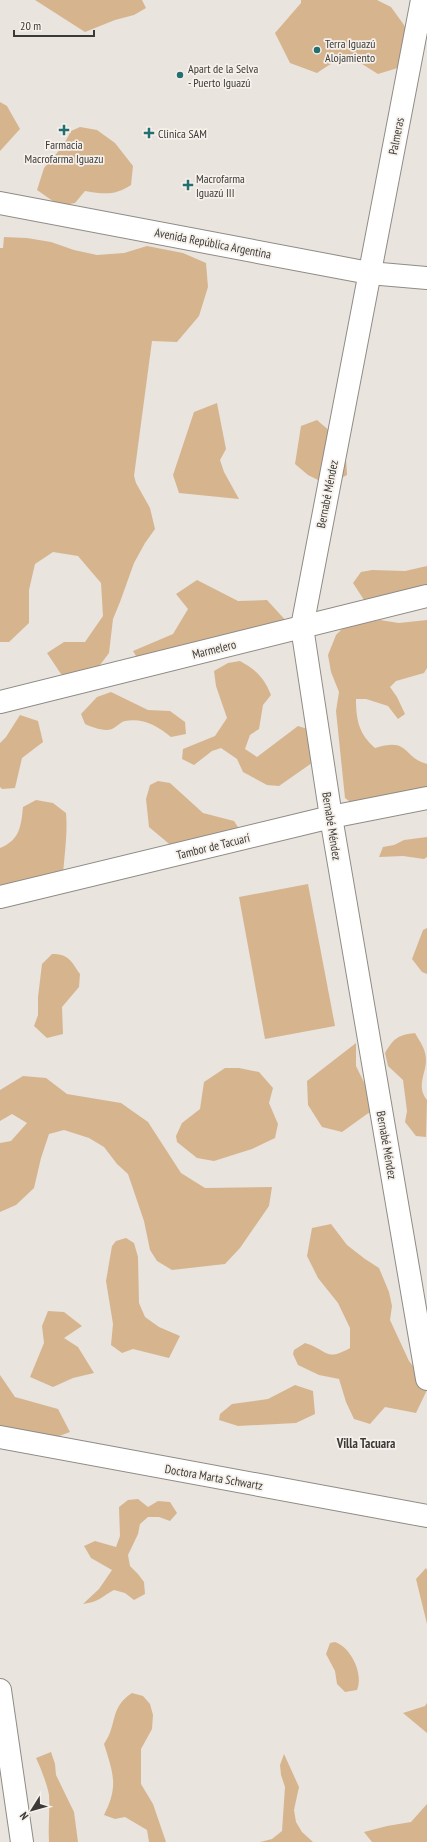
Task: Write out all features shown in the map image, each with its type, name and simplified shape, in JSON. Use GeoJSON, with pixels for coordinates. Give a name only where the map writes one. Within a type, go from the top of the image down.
{"type":"FeatureCollection","features":[{"type":"Feature","properties":{"kind":"street","name":"Palmeras"},"geometry":{"type":"LineString","coordinates":[[369,273],[423,10]]}},
{"type":"Feature","properties":{"kind":"street","name":"Avenida República Argentina"},"geometry":{"type":"LineString","coordinates":[[0,203],[369,273],[427,278]]}},
{"type":"Feature","properties":{"kind":"street","name":"Bernabé Méndez"},"geometry":{"type":"LineString","coordinates":[[369,273],[302,627],[330,818],[427,1379]]}},
{"type":"Feature","properties":{"kind":"street","name":"Marmelero"},"geometry":{"type":"LineString","coordinates":[[0,702],[427,596]]}},
{"type":"Feature","properties":{"kind":"street","name":"Tambor de Tacuarí"},"geometry":{"type":"LineString","coordinates":[[0,897],[330,818],[427,798]]}},
{"type":"Feature","properties":{"kind":"street","name":"Doctora Marta Schwartz"},"geometry":{"type":"LineString","coordinates":[[0,1437],[427,1516]]}},
{"type":"Feature","properties":{"kind":"street"},"geometry":{"type":"LineString","coordinates":[[0,1690],[22,1842]]}},
{"type":"Feature","properties":{"kind":"shaded area"},"geometry":{"type":"Polygon","coordinates":[[[35,0],[142,0],[146,8],[134,15],[115,20],[85,32],[35,0]]]}},
{"type":"Feature","properties":{"kind":"shaded area"},"geometry":{"type":"Polygon","coordinates":[[[301,0],[377,0],[391,7],[404,25],[413,47],[401,67],[378,74],[360,63],[348,58],[335,62],[317,73],[290,63],[275,33],[301,3],[301,0]]]}},
{"type":"Feature","properties":{"kind":"shaded area"},"geometry":{"type":"Polygon","coordinates":[[[0,102],[7,106],[20,129],[0,151],[0,102]]]}},
{"type":"Feature","properties":{"kind":"shaded area"},"geometry":{"type":"Polygon","coordinates":[[[80,127],[97,130],[115,143],[133,166],[131,185],[114,193],[85,191],[75,203],[60,206],[37,190],[44,168],[63,146],[71,131],[80,127]]]}},
{"type":"Feature","properties":{"kind":"shaded area"},"geometry":{"type":"Polygon","coordinates":[[[4,237],[27,238],[51,242],[74,250],[97,255],[124,253],[147,246],[183,253],[206,263],[208,287],[199,316],[177,342],[152,341],[134,476],[136,483],[150,508],[155,529],[134,563],[113,619],[109,653],[97,669],[76,680],[61,674],[47,653],[64,642],[85,642],[103,616],[101,583],[78,556],[53,552],[35,564],[29,590],[29,623],[9,642],[0,642],[0,248],[3,248],[4,237]]]}},
{"type":"Feature","properties":{"kind":"shaded area"},"geometry":{"type":"Polygon","coordinates":[[[217,403],[226,449],[220,460],[224,472],[239,499],[179,493],[173,475],[194,412],[217,403]]]}},
{"type":"Feature","properties":{"kind":"shaded area"},"geometry":{"type":"Polygon","coordinates":[[[317,420],[331,432],[340,443],[347,465],[347,475],[328,485],[308,475],[295,464],[301,426],[317,420]]]}},
{"type":"Feature","properties":{"kind":"shaded area"},"geometry":{"type":"Polygon","coordinates":[[[427,566],[427,601],[366,603],[353,583],[361,572],[372,570],[405,571],[427,566]]]}},
{"type":"Feature","properties":{"kind":"shaded area"},"geometry":{"type":"Polygon","coordinates":[[[197,580],[238,601],[267,600],[288,623],[147,674],[133,651],[173,634],[188,609],[176,594],[197,580]]]}},
{"type":"Feature","properties":{"kind":"shaded area"},"geometry":{"type":"Polygon","coordinates":[[[380,620],[399,623],[427,620],[427,668],[424,673],[396,681],[390,687],[397,697],[405,714],[398,719],[388,706],[366,699],[356,699],[358,720],[365,737],[375,748],[386,745],[400,746],[419,761],[427,764],[427,792],[363,812],[345,798],[336,711],[339,692],[331,672],[328,655],[336,635],[344,627],[380,620]]]}},
{"type":"Feature","properties":{"kind":"shaded area"},"geometry":{"type":"Polygon","coordinates":[[[240,661],[259,675],[271,695],[263,705],[259,729],[250,735],[245,749],[257,757],[298,726],[311,730],[319,758],[279,786],[267,785],[243,772],[237,759],[221,748],[212,751],[194,765],[182,759],[183,749],[215,736],[227,718],[216,686],[214,671],[228,663],[240,661]]]}},
{"type":"Feature","properties":{"kind":"shaded area"},"geometry":{"type":"Polygon","coordinates":[[[111,692],[148,710],[170,711],[185,722],[186,734],[171,737],[155,726],[132,720],[125,721],[109,730],[98,729],[85,724],[81,714],[97,697],[111,692]]]}},
{"type":"Feature","properties":{"kind":"shaded area"},"geometry":{"type":"Polygon","coordinates":[[[20,715],[38,721],[43,742],[22,758],[15,788],[2,789],[0,787],[0,743],[6,737],[20,715]]]}},
{"type":"Feature","properties":{"kind":"shaded area"},"geometry":{"type":"Polygon","coordinates":[[[158,781],[170,783],[203,813],[234,821],[245,838],[174,848],[149,827],[146,799],[150,785],[158,781]]]}},
{"type":"Feature","properties":{"kind":"shaded area"},"geometry":{"type":"Polygon","coordinates":[[[36,800],[53,803],[66,813],[63,877],[0,894],[0,848],[7,845],[16,837],[20,826],[23,807],[36,800]]]}},
{"type":"Feature","properties":{"kind":"shaded area"},"geometry":{"type":"Polygon","coordinates":[[[427,837],[427,857],[424,859],[403,856],[379,857],[383,847],[394,845],[404,840],[427,837]]]}},
{"type":"Feature","properties":{"kind":"shaded area"},"geometry":{"type":"Polygon","coordinates":[[[308,884],[335,1026],[265,1039],[239,897],[308,884]]]}},
{"type":"Feature","properties":{"kind":"shaded area"},"geometry":{"type":"Polygon","coordinates":[[[427,928],[427,974],[422,972],[412,959],[423,930],[427,928]]]}},
{"type":"Feature","properties":{"kind":"shaded area"},"geometry":{"type":"Polygon","coordinates":[[[52,954],[62,955],[69,959],[80,974],[79,987],[62,1007],[63,1034],[47,1038],[34,1026],[38,1015],[38,997],[42,964],[52,954]]]}},
{"type":"Feature","properties":{"kind":"shaded area"},"geometry":{"type":"Polygon","coordinates":[[[415,1033],[426,1056],[422,1090],[427,1100],[426,1137],[416,1136],[405,1122],[407,1111],[403,1080],[388,1066],[385,1053],[391,1044],[400,1036],[415,1033]]]}},
{"type":"Feature","properties":{"kind":"shaded area"},"geometry":{"type":"Polygon","coordinates":[[[356,1043],[356,1066],[377,1109],[367,1114],[342,1132],[322,1127],[308,1105],[307,1081],[356,1043]]]}},
{"type":"Feature","properties":{"kind":"shaded area"},"geometry":{"type":"Polygon","coordinates":[[[225,1068],[239,1068],[259,1072],[273,1088],[269,1103],[278,1124],[275,1138],[252,1149],[214,1161],[197,1158],[177,1142],[176,1136],[182,1123],[200,1109],[204,1082],[225,1068]]]}},
{"type":"Feature","properties":{"kind":"shaded area"},"geometry":{"type":"Polygon","coordinates":[[[23,1076],[46,1078],[67,1094],[121,1103],[148,1122],[181,1173],[205,1188],[272,1187],[269,1206],[240,1248],[225,1264],[172,1270],[157,1261],[150,1250],[144,1221],[128,1174],[117,1164],[104,1147],[89,1138],[64,1130],[49,1134],[41,1158],[34,1188],[16,1205],[0,1212],[0,1143],[11,1141],[27,1123],[12,1114],[0,1121],[0,1090],[23,1076]]]}},
{"type":"Feature","properties":{"kind":"shaded area"},"geometry":{"type":"Polygon","coordinates":[[[331,1224],[347,1245],[379,1268],[389,1292],[392,1306],[390,1320],[409,1361],[427,1384],[427,1390],[416,1413],[385,1407],[370,1424],[354,1419],[346,1402],[339,1379],[319,1375],[298,1365],[293,1354],[294,1350],[305,1343],[331,1354],[336,1354],[350,1348],[350,1328],[338,1303],[318,1278],[307,1256],[312,1228],[331,1224]]]}},
{"type":"Feature","properties":{"kind":"shaded area"},"geometry":{"type":"Polygon","coordinates":[[[126,1238],[134,1243],[138,1257],[139,1303],[145,1317],[159,1327],[180,1336],[169,1358],[133,1349],[122,1353],[111,1345],[113,1324],[106,1281],[112,1246],[116,1241],[126,1238]]]}},
{"type":"Feature","properties":{"kind":"shaded area"},"geometry":{"type":"Polygon","coordinates":[[[48,1311],[64,1312],[82,1326],[64,1338],[78,1347],[94,1373],[73,1378],[53,1387],[30,1377],[44,1343],[42,1326],[48,1311]]]}},
{"type":"Feature","properties":{"kind":"shaded area"},"geometry":{"type":"Polygon","coordinates":[[[0,1375],[15,1397],[58,1409],[70,1432],[22,1450],[0,1447],[0,1375]]]}},
{"type":"Feature","properties":{"kind":"shaded area"},"geometry":{"type":"Polygon","coordinates":[[[295,1385],[313,1391],[315,1414],[296,1423],[238,1426],[219,1420],[220,1414],[232,1404],[268,1399],[295,1385]]]}},
{"type":"Feature","properties":{"kind":"shaded area"},"geometry":{"type":"Polygon","coordinates":[[[138,1499],[148,1507],[158,1501],[170,1502],[177,1513],[170,1521],[159,1517],[148,1517],[140,1524],[138,1534],[128,1555],[130,1566],[144,1582],[145,1594],[134,1600],[125,1593],[114,1590],[96,1601],[83,1604],[99,1589],[112,1570],[91,1558],[84,1546],[95,1541],[116,1547],[120,1536],[119,1507],[128,1500],[138,1499]]]}},
{"type":"Feature","properties":{"kind":"shaded area"},"geometry":{"type":"Polygon","coordinates":[[[426,1568],[427,1570],[427,1624],[416,1579],[426,1568]]]}},
{"type":"Feature","properties":{"kind":"shaded area"},"geometry":{"type":"Polygon","coordinates":[[[335,1642],[341,1645],[351,1655],[355,1662],[359,1677],[357,1690],[345,1692],[337,1684],[335,1671],[326,1654],[330,1643],[335,1642]]]}},
{"type":"Feature","properties":{"kind":"shaded area"},"geometry":{"type":"Polygon","coordinates":[[[132,1693],[143,1696],[150,1704],[153,1715],[152,1729],[141,1749],[141,1784],[153,1804],[166,1842],[149,1842],[147,1830],[125,1817],[115,1819],[104,1815],[112,1796],[113,1780],[110,1763],[104,1744],[111,1730],[120,1704],[132,1693]]]}},
{"type":"Feature","properties":{"kind":"shaded area"},"geometry":{"type":"Polygon","coordinates":[[[427,1703],[427,1733],[403,1713],[425,1706],[427,1703]]]}},
{"type":"Feature","properties":{"kind":"shaded area"},"geometry":{"type":"Polygon","coordinates":[[[51,1752],[55,1764],[56,1775],[74,1812],[78,1842],[49,1842],[49,1795],[44,1776],[36,1758],[51,1752]]]}},
{"type":"Feature","properties":{"kind":"shaded area"},"geometry":{"type":"Polygon","coordinates":[[[284,1754],[299,1787],[294,1810],[296,1822],[302,1832],[313,1842],[260,1842],[272,1839],[282,1831],[285,1787],[281,1775],[280,1765],[284,1754]]]}},
{"type":"Feature","properties":{"kind":"shaded area"},"geometry":{"type":"Polygon","coordinates":[[[427,1804],[427,1842],[372,1842],[364,1832],[411,1822],[427,1804]]]}},
{"type":"Feature","properties":{"kind":"place","name":"Terra Iguazú Alojamiento"},"geometry":{"type":"Point","coordinates":[317,50]}},
{"type":"Feature","properties":{"kind":"place","name":"Apart de la Selva - Puerto Iguazú"},"geometry":{"type":"Point","coordinates":[180,75]}},
{"type":"Feature","properties":{"kind":"place","name":"Farmacia Macrofarma Iguazu"},"geometry":{"type":"Point","coordinates":[64,130]}},
{"type":"Feature","properties":{"kind":"place","name":"Clinica SAM"},"geometry":{"type":"Point","coordinates":[149,133]}},
{"type":"Feature","properties":{"kind":"place","name":"Macrofarma Iguazú III"},"geometry":{"type":"Point","coordinates":[188,185]}},
{"type":"Feature","properties":{"kind":"district","name":"Villa Tacuara"},"geometry":{"type":"Point","coordinates":[366,1443]}}]}
